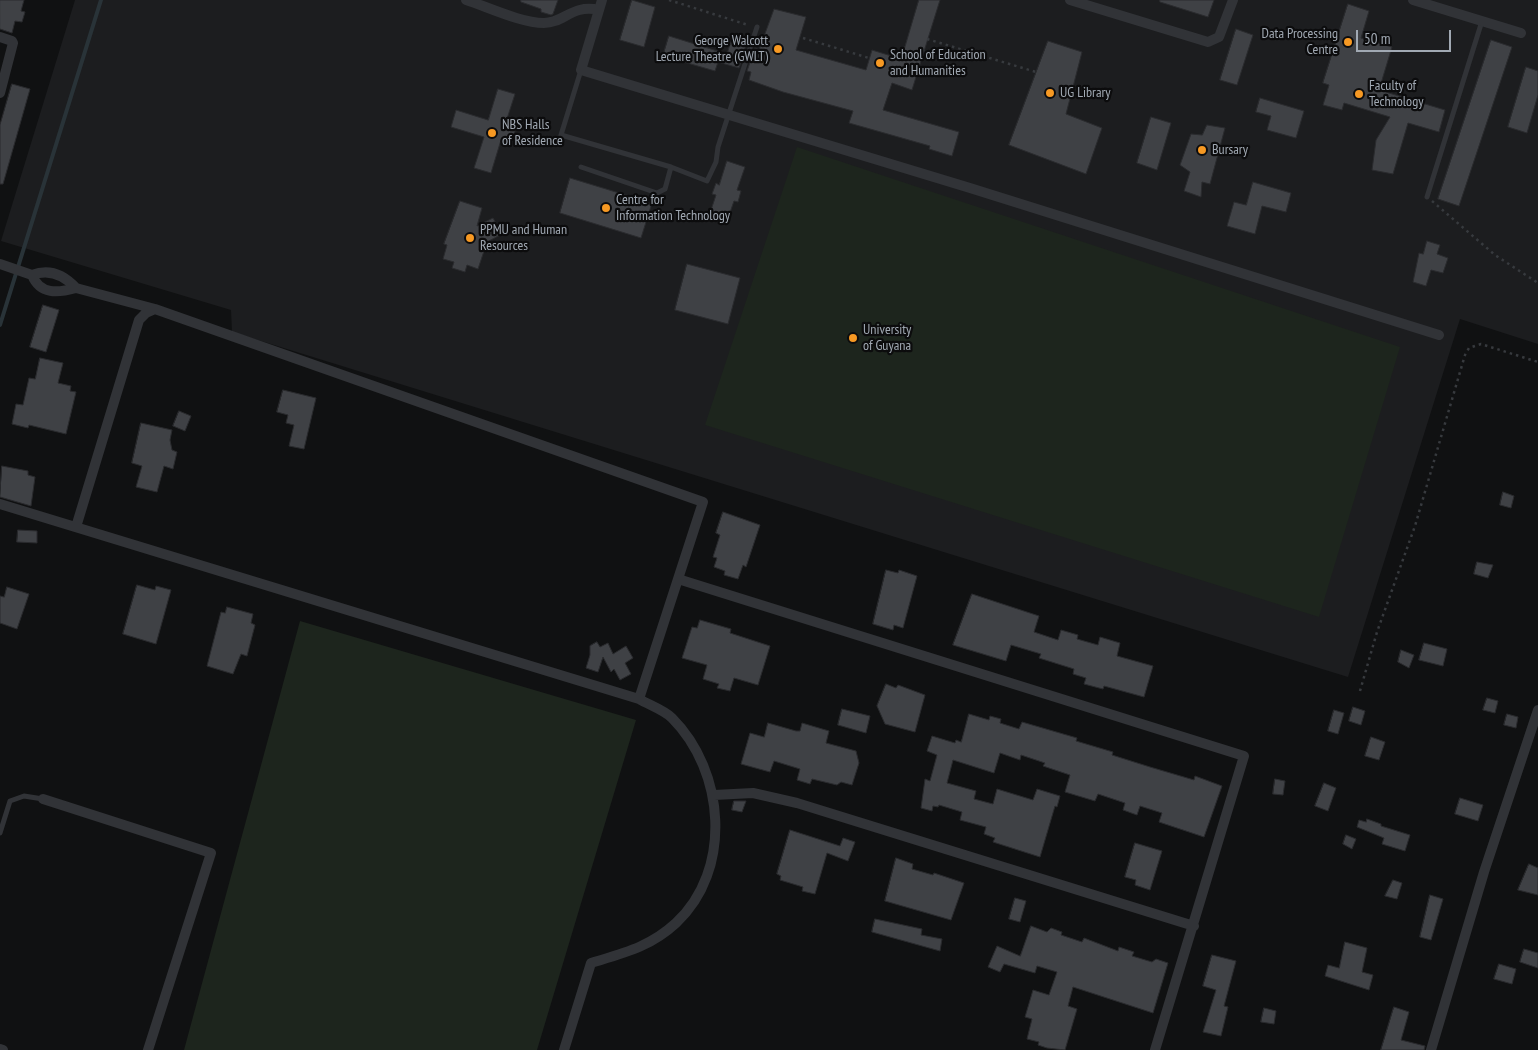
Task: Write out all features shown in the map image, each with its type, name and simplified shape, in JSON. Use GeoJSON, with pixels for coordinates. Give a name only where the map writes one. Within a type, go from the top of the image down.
{"type":"FeatureCollection","features":[{"type":"Feature","properties":{"kind":"street"},"geometry":{"type":"LineString","coordinates":[[466,0],[532,22],[546,23],[577,9],[600,5]]}},
{"type":"Feature","properties":{"kind":"street"},"geometry":{"type":"LineString","coordinates":[[1070,0],[1208,42],[1219,37],[1233,0]]}},
{"type":"Feature","properties":{"kind":"street"},"geometry":{"type":"LineString","coordinates":[[1413,0],[1522,34]]}},
{"type":"Feature","properties":{"kind":"street"},"geometry":{"type":"LineString","coordinates":[[600,5],[581,70],[1439,334]]}},
{"type":"Feature","properties":{"kind":"street"},"geometry":{"type":"LineString","coordinates":[[0,37],[13,43],[0,93]]}},
{"type":"Feature","properties":{"kind":"street"},"geometry":{"type":"LineString","coordinates":[[1,264],[28,273],[52,272],[68,279],[76,288]]}},
{"type":"Feature","properties":{"kind":"street"},"geometry":{"type":"LineString","coordinates":[[28,273],[36,284],[47,291],[64,291],[76,288],[155,309],[703,502],[640,699]]}},
{"type":"Feature","properties":{"kind":"street"},"geometry":{"type":"LineString","coordinates":[[76,527],[139,320],[146,313],[155,309]]}},
{"type":"Feature","properties":{"kind":"street"},"geometry":{"type":"LineString","coordinates":[[0,504],[640,699],[672,718],[696,751],[714,795],[715,853],[700,893],[676,923],[638,949],[591,963],[564,1050]]}},
{"type":"Feature","properties":{"kind":"street"},"geometry":{"type":"LineString","coordinates":[[678,579],[1244,756],[1155,1050]]}},
{"type":"Feature","properties":{"kind":"street"},"geometry":{"type":"LineString","coordinates":[[1431,1050],[1484,872],[1538,710]]}},
{"type":"Feature","properties":{"kind":"street"},"geometry":{"type":"LineString","coordinates":[[714,795],[753,793],[797,803],[1194,926]]}},
{"type":"Feature","properties":{"kind":"street"},"geometry":{"type":"LineString","coordinates":[[42,799],[211,853],[148,1050]]}},
{"type":"Feature","properties":{"kind":"lane"},"geometry":{"type":"LineString","coordinates":[[1427,197],[1482,21]]}},
{"type":"Feature","properties":{"kind":"lane"},"geometry":{"type":"LineString","coordinates":[[581,70],[561,134],[671,167],[707,181],[716,162],[718,147],[757,28]]}},
{"type":"Feature","properties":{"kind":"lane"},"geometry":{"type":"LineString","coordinates":[[581,167],[657,193],[665,189],[671,167]]}},
{"type":"Feature","properties":{"kind":"lane"},"geometry":{"type":"LineString","coordinates":[[0,833],[8,806],[14,798],[24,796],[42,799]]}},
{"type":"Feature","properties":{"kind":"path"},"geometry":{"type":"LineString","coordinates":[[668,0],[757,28]]}},
{"type":"Feature","properties":{"kind":"path"},"geometry":{"type":"LineString","coordinates":[[803,38],[870,58]]}},
{"type":"Feature","properties":{"kind":"path"},"geometry":{"type":"LineString","coordinates":[[927,39],[1036,72]]}},
{"type":"Feature","properties":{"kind":"path"},"geometry":{"type":"LineString","coordinates":[[1427,197],[1495,256],[1538,283]]}},
{"type":"Feature","properties":{"kind":"path"},"geometry":{"type":"LineString","coordinates":[[1360,691],[1377,632],[1415,526],[1465,354],[1469,348],[1481,344],[1538,362]]}},
{"type":"Feature","properties":{"kind":"shaded area","name":"University of Guyana"},"geometry":{"type":"Polygon","coordinates":[[[75,0],[1538,0],[1538,344],[1460,319],[1348,677],[232,332],[231,310],[1,241],[75,0]]]}},
{"type":"Feature","properties":{"kind":"shaded area"},"geometry":{"type":"Polygon","coordinates":[[[797,147],[1400,347],[1319,617],[705,425],[797,147]]]}},
{"type":"Feature","properties":{"kind":"shaded area"},"geometry":{"type":"Polygon","coordinates":[[[300,621],[636,720],[537,1050],[184,1050],[300,621]]]}},
{"type":"Feature","properties":{"kind":"building"},"geometry":{"type":"Polygon","coordinates":[[[0,0],[24,0],[21,11],[25,12],[22,22],[15,21],[12,33],[0,29],[0,0]]]}},
{"type":"Feature","properties":{"kind":"building"},"geometry":{"type":"Polygon","coordinates":[[[521,0],[558,0],[551,15],[541,12],[541,9],[521,2],[521,0]]]}},
{"type":"Feature","properties":{"kind":"building"},"geometry":{"type":"Polygon","coordinates":[[[632,0],[655,7],[644,47],[620,40],[632,0]]]}},
{"type":"Feature","properties":{"kind":"building"},"geometry":{"type":"Polygon","coordinates":[[[919,0],[940,0],[912,90],[892,83],[883,110],[959,132],[952,156],[929,149],[930,146],[849,123],[853,111],[783,92],[749,80],[751,72],[747,71],[755,48],[759,50],[774,9],[806,17],[796,50],[866,70],[872,50],[901,59],[919,0]]]}},
{"type":"Feature","properties":{"kind":"building"},"geometry":{"type":"Polygon","coordinates":[[[1160,0],[1214,0],[1208,17],[1160,2],[1160,0]]]}},
{"type":"Feature","properties":{"kind":"building"},"geometry":{"type":"Polygon","coordinates":[[[1348,4],[1369,11],[1361,38],[1392,47],[1379,90],[1445,110],[1439,132],[1408,123],[1393,174],[1372,170],[1376,140],[1390,117],[1344,103],[1342,110],[1323,105],[1329,85],[1323,83],[1348,4]]]}},
{"type":"Feature","properties":{"kind":"building"},"geometry":{"type":"Polygon","coordinates":[[[1236,29],[1253,35],[1237,85],[1220,80],[1236,29]]]}},
{"type":"Feature","properties":{"kind":"building"},"geometry":{"type":"Polygon","coordinates":[[[669,36],[727,54],[731,41],[746,46],[739,68],[718,62],[715,71],[663,56],[669,36]]]}},
{"type":"Feature","properties":{"kind":"building"},"geometry":{"type":"Polygon","coordinates":[[[1491,40],[1512,47],[1459,206],[1438,199],[1491,40]]]}},
{"type":"Feature","properties":{"kind":"building","name":"UG Library"},"geometry":{"type":"Polygon","coordinates":[[[1048,41],[1082,52],[1066,114],[1102,128],[1086,174],[1009,145],[1048,41]]]}},
{"type":"Feature","properties":{"kind":"building"},"geometry":{"type":"Polygon","coordinates":[[[1526,67],[1538,71],[1538,95],[1527,133],[1508,127],[1526,67]]]}},
{"type":"Feature","properties":{"kind":"building"},"geometry":{"type":"Polygon","coordinates":[[[12,84],[30,89],[3,184],[0,184],[0,125],[12,84]]]}},
{"type":"Feature","properties":{"kind":"building","name":"NBS Halls of Residence"},"geometry":{"type":"Polygon","coordinates":[[[498,89],[515,94],[505,125],[516,128],[511,143],[501,140],[491,173],[474,168],[484,137],[451,127],[456,110],[488,120],[498,89]]]}},
{"type":"Feature","properties":{"kind":"building"},"geometry":{"type":"Polygon","coordinates":[[[1260,98],[1304,111],[1296,138],[1267,130],[1271,116],[1256,112],[1260,98]]]}},
{"type":"Feature","properties":{"kind":"building"},"geometry":{"type":"Polygon","coordinates":[[[1151,117],[1171,123],[1157,170],[1137,163],[1151,117]]]}},
{"type":"Feature","properties":{"kind":"building","name":"Bursary"},"geometry":{"type":"Polygon","coordinates":[[[1207,125],[1225,128],[1210,184],[1202,182],[1201,197],[1184,191],[1190,172],[1180,165],[1191,134],[1202,135],[1207,125]]]}},
{"type":"Feature","properties":{"kind":"building"},"geometry":{"type":"Polygon","coordinates":[[[727,161],[745,167],[737,190],[741,191],[738,202],[734,201],[726,224],[708,219],[716,195],[712,194],[716,183],[719,185],[727,161]]]}},
{"type":"Feature","properties":{"kind":"building","name":"Centre for Information Technology"},"geometry":{"type":"Polygon","coordinates":[[[570,178],[652,203],[641,238],[560,213],[570,178]]]}},
{"type":"Feature","properties":{"kind":"building"},"geometry":{"type":"Polygon","coordinates":[[[1253,182],[1291,193],[1286,212],[1262,206],[1255,234],[1227,226],[1234,202],[1246,205],[1253,182]]]}},
{"type":"Feature","properties":{"kind":"building","name":"PPMU and Human Resources"},"geometry":{"type":"Polygon","coordinates":[[[460,201],[482,208],[477,226],[493,218],[502,234],[487,242],[478,269],[467,265],[465,272],[452,268],[454,262],[443,259],[447,245],[444,244],[460,201]]]}},
{"type":"Feature","properties":{"kind":"building"},"geometry":{"type":"Polygon","coordinates":[[[1427,241],[1440,245],[1437,254],[1448,258],[1443,273],[1431,270],[1426,286],[1413,282],[1419,253],[1423,254],[1427,241]]]}},
{"type":"Feature","properties":{"kind":"building"},"geometry":{"type":"Polygon","coordinates":[[[687,264],[740,278],[728,324],[675,310],[687,264]]]}},
{"type":"Feature","properties":{"kind":"building"},"geometry":{"type":"Polygon","coordinates":[[[43,305],[59,310],[46,352],[30,347],[43,305]]]}},
{"type":"Feature","properties":{"kind":"building"},"geometry":{"type":"Polygon","coordinates":[[[40,358],[63,363],[58,383],[71,386],[70,391],[76,392],[66,434],[29,425],[28,428],[12,424],[16,404],[23,405],[29,378],[35,379],[40,358]]]}},
{"type":"Feature","properties":{"kind":"building"},"geometry":{"type":"Polygon","coordinates":[[[283,390],[316,398],[304,449],[289,446],[294,425],[286,423],[288,415],[277,412],[283,390]]]}},
{"type":"Feature","properties":{"kind":"building"},"geometry":{"type":"Polygon","coordinates":[[[179,411],[191,416],[185,431],[173,426],[179,411]]]}},
{"type":"Feature","properties":{"kind":"building"},"geometry":{"type":"Polygon","coordinates":[[[141,423],[172,430],[170,440],[172,450],[177,452],[173,469],[164,466],[157,492],[136,487],[142,466],[132,463],[141,423]]]}},
{"type":"Feature","properties":{"kind":"building"},"geometry":{"type":"Polygon","coordinates":[[[2,466],[28,471],[28,475],[35,477],[31,506],[0,497],[2,466]]]}},
{"type":"Feature","properties":{"kind":"building"},"geometry":{"type":"Polygon","coordinates":[[[1503,492],[1514,496],[1511,508],[1500,505],[1503,492]]]}},
{"type":"Feature","properties":{"kind":"building"},"geometry":{"type":"Polygon","coordinates":[[[723,512],[760,525],[746,567],[743,565],[738,579],[724,575],[725,571],[714,567],[717,558],[713,557],[720,535],[716,533],[723,512]]]}},
{"type":"Feature","properties":{"kind":"building"},"geometry":{"type":"Polygon","coordinates":[[[18,530],[37,531],[37,543],[17,542],[18,530]]]}},
{"type":"Feature","properties":{"kind":"building"},"geometry":{"type":"Polygon","coordinates":[[[1477,562],[1493,565],[1488,578],[1474,574],[1477,562]]]}},
{"type":"Feature","properties":{"kind":"building"},"geometry":{"type":"Polygon","coordinates":[[[886,570],[898,573],[899,570],[917,576],[903,628],[894,625],[893,630],[873,624],[886,570]]]}},
{"type":"Feature","properties":{"kind":"building"},"geometry":{"type":"Polygon","coordinates":[[[137,585],[155,590],[156,586],[171,590],[156,644],[123,634],[137,585]]]}},
{"type":"Feature","properties":{"kind":"building"},"geometry":{"type":"Polygon","coordinates":[[[7,587],[29,594],[17,629],[0,623],[0,596],[4,597],[7,587]]]}},
{"type":"Feature","properties":{"kind":"building"},"geometry":{"type":"Polygon","coordinates":[[[972,594],[1039,616],[1034,632],[1058,640],[1061,630],[1078,635],[1077,639],[1098,645],[1100,637],[1120,643],[1117,656],[1153,666],[1144,697],[1104,686],[1103,689],[1084,684],[1086,678],[1073,674],[1074,669],[1039,658],[1041,654],[1011,645],[1006,661],[953,645],[972,594]]]}},
{"type":"Feature","properties":{"kind":"building"},"geometry":{"type":"Polygon","coordinates":[[[227,607],[253,614],[251,623],[255,625],[247,656],[241,654],[233,674],[207,666],[221,612],[225,613],[227,607]]]}},
{"type":"Feature","properties":{"kind":"building"},"geometry":{"type":"Polygon","coordinates":[[[700,620],[731,629],[730,633],[770,646],[758,685],[734,678],[730,691],[717,688],[719,684],[703,679],[707,665],[682,658],[692,627],[697,628],[700,620]]]}},
{"type":"Feature","properties":{"kind":"building"},"geometry":{"type":"Polygon","coordinates":[[[597,642],[600,647],[608,643],[613,654],[626,646],[633,658],[625,663],[631,674],[620,680],[614,669],[611,672],[603,657],[598,672],[586,668],[590,655],[590,646],[597,642]]]}},
{"type":"Feature","properties":{"kind":"building"},"geometry":{"type":"Polygon","coordinates":[[[1424,643],[1447,649],[1443,666],[1419,660],[1424,643]]]}},
{"type":"Feature","properties":{"kind":"building"},"geometry":{"type":"Polygon","coordinates":[[[1401,650],[1414,655],[1409,668],[1398,662],[1401,650]]]}},
{"type":"Feature","properties":{"kind":"building"},"geometry":{"type":"Polygon","coordinates":[[[886,684],[896,688],[898,685],[925,695],[915,732],[885,724],[877,706],[886,684]]]}},
{"type":"Feature","properties":{"kind":"building"},"geometry":{"type":"Polygon","coordinates":[[[1487,698],[1498,701],[1495,713],[1483,710],[1487,698]]]}},
{"type":"Feature","properties":{"kind":"building"},"geometry":{"type":"Polygon","coordinates":[[[1353,707],[1365,711],[1361,725],[1349,721],[1353,707]]]}},
{"type":"Feature","properties":{"kind":"building"},"geometry":{"type":"Polygon","coordinates":[[[842,709],[870,716],[866,733],[838,725],[842,709]]]}},
{"type":"Feature","properties":{"kind":"building"},"geometry":{"type":"Polygon","coordinates":[[[1334,710],[1344,713],[1338,734],[1328,731],[1334,710]]]}},
{"type":"Feature","properties":{"kind":"building"},"geometry":{"type":"Polygon","coordinates":[[[969,714],[989,720],[990,716],[1001,719],[1000,723],[1019,729],[1022,722],[1077,738],[1076,741],[1113,752],[1112,755],[1194,780],[1195,776],[1222,786],[1204,837],[1159,822],[1162,813],[1140,806],[1137,815],[1123,810],[1125,803],[1098,794],[1095,801],[1065,792],[1070,775],[1043,766],[1045,763],[1021,755],[1020,760],[1000,753],[994,773],[953,760],[947,783],[976,791],[974,799],[993,804],[997,789],[1033,800],[1037,789],[1060,796],[1057,807],[1055,806],[1040,857],[993,842],[995,838],[984,834],[986,827],[960,820],[962,812],[939,805],[938,807],[933,806],[932,811],[921,808],[925,779],[930,781],[937,755],[927,751],[932,736],[955,743],[956,740],[961,742],[969,714]]]}},
{"type":"Feature","properties":{"kind":"building"},"geometry":{"type":"Polygon","coordinates":[[[1507,714],[1518,717],[1516,728],[1504,725],[1507,714]]]}},
{"type":"Feature","properties":{"kind":"building"},"geometry":{"type":"Polygon","coordinates":[[[768,723],[800,731],[802,723],[829,731],[826,743],[856,751],[859,763],[852,785],[841,782],[837,785],[812,779],[810,784],[797,780],[800,769],[774,761],[770,772],[741,764],[750,733],[764,737],[768,723]]]}},
{"type":"Feature","properties":{"kind":"building"},"geometry":{"type":"Polygon","coordinates":[[[1371,737],[1385,742],[1379,760],[1365,756],[1371,737]]]}},
{"type":"Feature","properties":{"kind":"building"},"geometry":{"type":"Polygon","coordinates":[[[1275,779],[1285,781],[1283,795],[1273,794],[1275,779]]]}},
{"type":"Feature","properties":{"kind":"building"},"geometry":{"type":"Polygon","coordinates":[[[1324,783],[1336,788],[1328,811],[1315,806],[1324,783]]]}},
{"type":"Feature","properties":{"kind":"building"},"geometry":{"type":"Polygon","coordinates":[[[1460,798],[1483,805],[1478,821],[1455,814],[1460,798]]]}},
{"type":"Feature","properties":{"kind":"building"},"geometry":{"type":"Polygon","coordinates":[[[734,801],[746,801],[742,812],[732,810],[734,801]]]}},
{"type":"Feature","properties":{"kind":"building"},"geometry":{"type":"Polygon","coordinates":[[[1367,819],[1381,824],[1381,826],[1410,835],[1405,851],[1382,844],[1384,838],[1357,827],[1359,820],[1366,822],[1367,819]]]}},
{"type":"Feature","properties":{"kind":"building"},"geometry":{"type":"Polygon","coordinates":[[[790,830],[840,846],[843,838],[855,842],[848,861],[827,853],[815,894],[802,891],[803,887],[780,880],[781,876],[777,874],[790,830]]]}},
{"type":"Feature","properties":{"kind":"building"},"geometry":{"type":"Polygon","coordinates":[[[1346,835],[1356,839],[1352,849],[1343,844],[1346,835]]]}},
{"type":"Feature","properties":{"kind":"building"},"geometry":{"type":"Polygon","coordinates":[[[1135,843],[1162,851],[1150,890],[1135,885],[1136,880],[1125,877],[1135,843]]]}},
{"type":"Feature","properties":{"kind":"building"},"geometry":{"type":"Polygon","coordinates":[[[896,858],[913,864],[912,869],[933,875],[934,873],[964,883],[951,920],[885,901],[896,858]]]}},
{"type":"Feature","properties":{"kind":"building"},"geometry":{"type":"Polygon","coordinates":[[[1529,864],[1538,868],[1538,895],[1518,890],[1529,864]]]}},
{"type":"Feature","properties":{"kind":"building"},"geometry":{"type":"Polygon","coordinates":[[[1393,880],[1402,883],[1397,899],[1385,896],[1393,880]]]}},
{"type":"Feature","properties":{"kind":"building"},"geometry":{"type":"Polygon","coordinates":[[[1430,895],[1443,899],[1431,940],[1420,937],[1430,895]]]}},
{"type":"Feature","properties":{"kind":"building"},"geometry":{"type":"Polygon","coordinates":[[[1015,898],[1026,901],[1020,922],[1009,919],[1015,898]]]}},
{"type":"Feature","properties":{"kind":"building"},"geometry":{"type":"Polygon","coordinates":[[[875,919],[922,929],[921,935],[942,939],[940,951],[872,932],[875,919]]]}},
{"type":"Feature","properties":{"kind":"building"},"geometry":{"type":"Polygon","coordinates":[[[1031,926],[1047,932],[1051,928],[1062,932],[1061,935],[1082,942],[1084,938],[1118,951],[1119,947],[1134,952],[1132,956],[1152,962],[1156,959],[1168,963],[1153,1013],[1073,987],[1068,1006],[1077,1009],[1065,1050],[1047,1048],[1038,1045],[1039,1042],[1027,1039],[1032,1019],[1025,1017],[1033,990],[1049,995],[1057,972],[1037,966],[1035,973],[1004,964],[1000,972],[988,967],[997,946],[1020,956],[1031,926]]]}},
{"type":"Feature","properties":{"kind":"building"},"geometry":{"type":"Polygon","coordinates":[[[1345,942],[1367,948],[1362,972],[1373,975],[1369,990],[1325,976],[1328,965],[1339,968],[1345,942]]]}},
{"type":"Feature","properties":{"kind":"building"},"geometry":{"type":"Polygon","coordinates":[[[1524,949],[1538,953],[1538,968],[1520,962],[1524,949]]]}},
{"type":"Feature","properties":{"kind":"building"},"geometry":{"type":"Polygon","coordinates":[[[1212,955],[1236,961],[1224,1006],[1228,1007],[1221,1036],[1203,1032],[1216,990],[1203,986],[1212,955]]]}},
{"type":"Feature","properties":{"kind":"building"},"geometry":{"type":"Polygon","coordinates":[[[1499,964],[1516,969],[1512,984],[1494,979],[1499,964]]]}},
{"type":"Feature","properties":{"kind":"building"},"geometry":{"type":"Polygon","coordinates":[[[1394,1007],[1409,1012],[1401,1040],[1425,1046],[1424,1050],[1381,1050],[1394,1007]]]}},
{"type":"Feature","properties":{"kind":"building"},"geometry":{"type":"Polygon","coordinates":[[[1264,1008],[1276,1011],[1274,1024],[1261,1022],[1264,1008]]]}},
{"type":"Feature","properties":{"kind":"waterway"},"geometry":{"type":"LineString","coordinates":[[0,325],[101,0]]}},
{"type":"Feature","properties":{"kind":"place","name":"Data Processing Centre"},"geometry":{"type":"Point","coordinates":[1348,42]}},
{"type":"Feature","properties":{"kind":"place","name":"George Walcott Lecture Theatre (GWLT)"},"geometry":{"type":"Point","coordinates":[778,49]}},
{"type":"Feature","properties":{"kind":"place","name":"School of Education and Humanities"},"geometry":{"type":"Point","coordinates":[880,63]}},
{"type":"Feature","properties":{"kind":"place","name":"UG Library"},"geometry":{"type":"Point","coordinates":[1050,93]}},
{"type":"Feature","properties":{"kind":"place","name":"Faculty of Technology"},"geometry":{"type":"Point","coordinates":[1359,94]}},
{"type":"Feature","properties":{"kind":"place","name":"NBS Halls of Residence"},"geometry":{"type":"Point","coordinates":[492,133]}},
{"type":"Feature","properties":{"kind":"place","name":"Bursary"},"geometry":{"type":"Point","coordinates":[1202,150]}},
{"type":"Feature","properties":{"kind":"place","name":"Centre for Information Technology"},"geometry":{"type":"Point","coordinates":[606,208]}},
{"type":"Feature","properties":{"kind":"place","name":"PPMU and Human Resources"},"geometry":{"type":"Point","coordinates":[470,238]}},
{"type":"Feature","properties":{"kind":"place","name":"University of Guyana"},"geometry":{"type":"Point","coordinates":[853,338]}}]}
